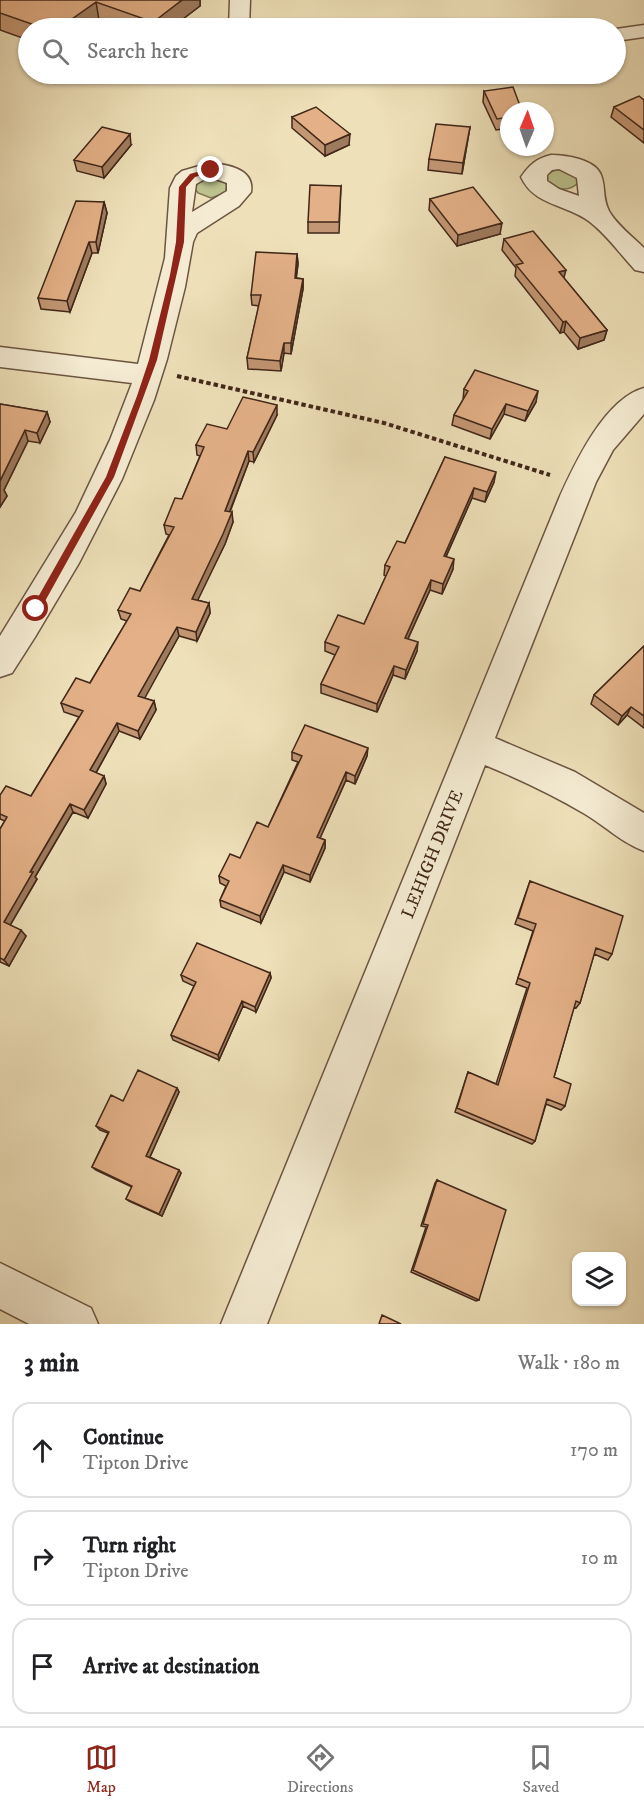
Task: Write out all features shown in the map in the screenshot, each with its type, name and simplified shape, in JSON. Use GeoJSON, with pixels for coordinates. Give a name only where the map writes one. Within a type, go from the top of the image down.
{"type":"FeatureCollection","features":[{"type":"Feature","properties":{"kind":"street"},"geometry":{"type":"LineString","coordinates":[[239,18],[240,0]]}},
{"type":"Feature","properties":{"kind":"street"},"geometry":{"type":"LineString","coordinates":[[626,33],[644,31]]}},
{"type":"Feature","properties":{"kind":"street"},"geometry":{"type":"LineString","coordinates":[[601,218],[644,264]]}},
{"type":"Feature","properties":{"kind":"street"},"geometry":{"type":"LineString","coordinates":[[0,663],[36,609],[110,477],[148,375],[165,313],[180,242]]}},
{"type":"Feature","properties":{"kind":"street"},"geometry":{"type":"LineString","coordinates":[[0,357],[148,375]]}},
{"type":"Feature","properties":{"kind":"street","name":"LEHIGH DRIVE"},"geometry":{"type":"LineString","coordinates":[[244,1324],[587,469],[596,450],[614,426],[644,398]]}},
{"type":"Feature","properties":{"kind":"street"},"geometry":{"type":"LineString","coordinates":[[475,746],[549,776],[584,794],[644,834]]}},
{"type":"Feature","properties":{"kind":"street"},"geometry":{"type":"LineString","coordinates":[[0,1285],[75,1324]]}},
{"type":"Feature","properties":{"kind":"path"},"geometry":{"type":"LineString","coordinates":[[177,376],[384,423],[550,475]]}},
{"type":"Feature","properties":{"kind":"green space"},"geometry":{"type":"Polygon","coordinates":[[[560,169],[568,170],[578,178],[578,183],[571,188],[563,189],[548,183],[547,175],[560,169]]]}},
{"type":"Feature","properties":{"kind":"green space"},"geometry":{"type":"Polygon","coordinates":[[[207,178],[225,182],[227,186],[225,193],[211,198],[198,193],[195,189],[197,184],[207,178]]]}},
{"type":"Feature","properties":{"kind":"building"},"geometry":{"type":"Polygon","coordinates":[[[0,0],[182,0],[159,18],[141,18],[96,2],[73,18],[18,19],[0,13],[0,0]]]}},
{"type":"Feature","properties":{"kind":"building"},"geometry":{"type":"Polygon","coordinates":[[[513,87],[519,102],[500,102],[500,118],[497,119],[484,91],[513,87]]]}},
{"type":"Feature","properties":{"kind":"building"},"geometry":{"type":"Polygon","coordinates":[[[639,96],[644,100],[644,130],[614,107],[639,96]]]}},
{"type":"Feature","properties":{"kind":"building"},"geometry":{"type":"Polygon","coordinates":[[[316,107],[350,134],[325,145],[292,117],[316,107]]]}},
{"type":"Feature","properties":{"kind":"building"},"geometry":{"type":"Polygon","coordinates":[[[436,124],[470,127],[463,163],[429,159],[436,124]]]}},
{"type":"Feature","properties":{"kind":"building"},"geometry":{"type":"Polygon","coordinates":[[[102,127],[130,134],[102,167],[74,160],[102,127]]]}},
{"type":"Feature","properties":{"kind":"building"},"geometry":{"type":"Polygon","coordinates":[[[310,185],[341,186],[339,222],[308,222],[310,185]]]}},
{"type":"Feature","properties":{"kind":"building"},"geometry":{"type":"Polygon","coordinates":[[[473,187],[502,223],[458,235],[430,199],[473,187]]]}},
{"type":"Feature","properties":{"kind":"building"},"geometry":{"type":"Polygon","coordinates":[[[76,201],[104,202],[96,242],[89,242],[67,301],[38,298],[76,201]]]}},
{"type":"Feature","properties":{"kind":"building"},"geometry":{"type":"Polygon","coordinates":[[[533,231],[566,270],[559,272],[607,330],[580,338],[566,321],[563,322],[516,265],[523,263],[504,239],[533,231]]]}},
{"type":"Feature","properties":{"kind":"building"},"geometry":{"type":"Polygon","coordinates":[[[256,252],[297,254],[295,278],[303,279],[291,343],[284,343],[280,361],[247,358],[261,295],[251,295],[256,252]]]}},
{"type":"Feature","properties":{"kind":"building"},"geometry":{"type":"Polygon","coordinates":[[[475,370],[538,391],[528,411],[506,404],[492,429],[454,415],[468,391],[464,389],[475,370]]]}},
{"type":"Feature","properties":{"kind":"building"},"geometry":{"type":"Polygon","coordinates":[[[243,397],[277,405],[253,452],[248,451],[225,511],[232,512],[192,599],[209,603],[196,632],[177,627],[138,696],[154,701],[138,731],[117,723],[90,770],[104,776],[84,810],[70,804],[30,872],[33,872],[4,922],[21,930],[4,960],[0,958],[0,829],[7,817],[0,814],[0,795],[6,786],[31,796],[83,711],[61,703],[76,678],[90,683],[131,614],[118,610],[130,588],[140,591],[174,527],[164,525],[175,498],[182,499],[204,447],[196,445],[207,424],[227,429],[243,397]]]}},
{"type":"Feature","properties":{"kind":"building"},"geometry":{"type":"Polygon","coordinates":[[[0,404],[47,412],[37,433],[25,430],[0,481],[0,404]]]}},
{"type":"Feature","properties":{"kind":"building"},"geometry":{"type":"Polygon","coordinates":[[[445,457],[496,472],[487,492],[474,488],[444,556],[454,559],[443,584],[431,580],[405,638],[418,642],[406,670],[394,666],[377,704],[321,684],[339,647],[325,642],[338,615],[364,624],[390,567],[385,565],[397,541],[405,543],[445,457]]]}},
{"type":"Feature","properties":{"kind":"building"},"geometry":{"type":"Polygon","coordinates":[[[644,646],[644,716],[631,707],[622,716],[594,695],[644,646]]]}},
{"type":"Feature","properties":{"kind":"building"},"geometry":{"type":"Polygon","coordinates":[[[305,725],[368,748],[355,776],[346,772],[317,837],[325,840],[310,875],[283,865],[260,916],[220,900],[229,881],[219,876],[230,854],[240,858],[257,822],[268,827],[302,756],[292,752],[305,725]]]}},
{"type":"Feature","properties":{"kind":"building"},"geometry":{"type":"Polygon","coordinates":[[[530,881],[623,916],[612,954],[596,948],[580,1003],[576,1001],[554,1077],[571,1084],[565,1106],[547,1099],[535,1141],[457,1108],[468,1072],[498,1085],[530,983],[518,978],[536,924],[518,918],[530,881]]]}},
{"type":"Feature","properties":{"kind":"building"},"geometry":{"type":"Polygon","coordinates":[[[197,943],[270,973],[255,1007],[242,1001],[218,1055],[171,1035],[196,982],[181,975],[197,943]]]}},
{"type":"Feature","properties":{"kind":"building"},"geometry":{"type":"Polygon","coordinates":[[[138,1070],[177,1088],[146,1156],[179,1170],[159,1214],[126,1199],[132,1186],[92,1167],[109,1132],[96,1126],[111,1095],[123,1101],[138,1070]]]}},
{"type":"Feature","properties":{"kind":"building"},"geometry":{"type":"Polygon","coordinates":[[[437,1180],[506,1210],[479,1300],[413,1270],[428,1225],[423,1224],[437,1180]]]}},
{"type":"Feature","properties":{"kind":"building"},"geometry":{"type":"Polygon","coordinates":[[[382,1315],[401,1324],[379,1324],[382,1315]]]}},
{"type":"Feature","properties":{"kind":"route"},"geometry":{"type":"LineString","coordinates":[[36,609],[110,477],[141,396],[153,360],[174,275],[180,242],[182,187],[192,175],[211,170]]}}]}
